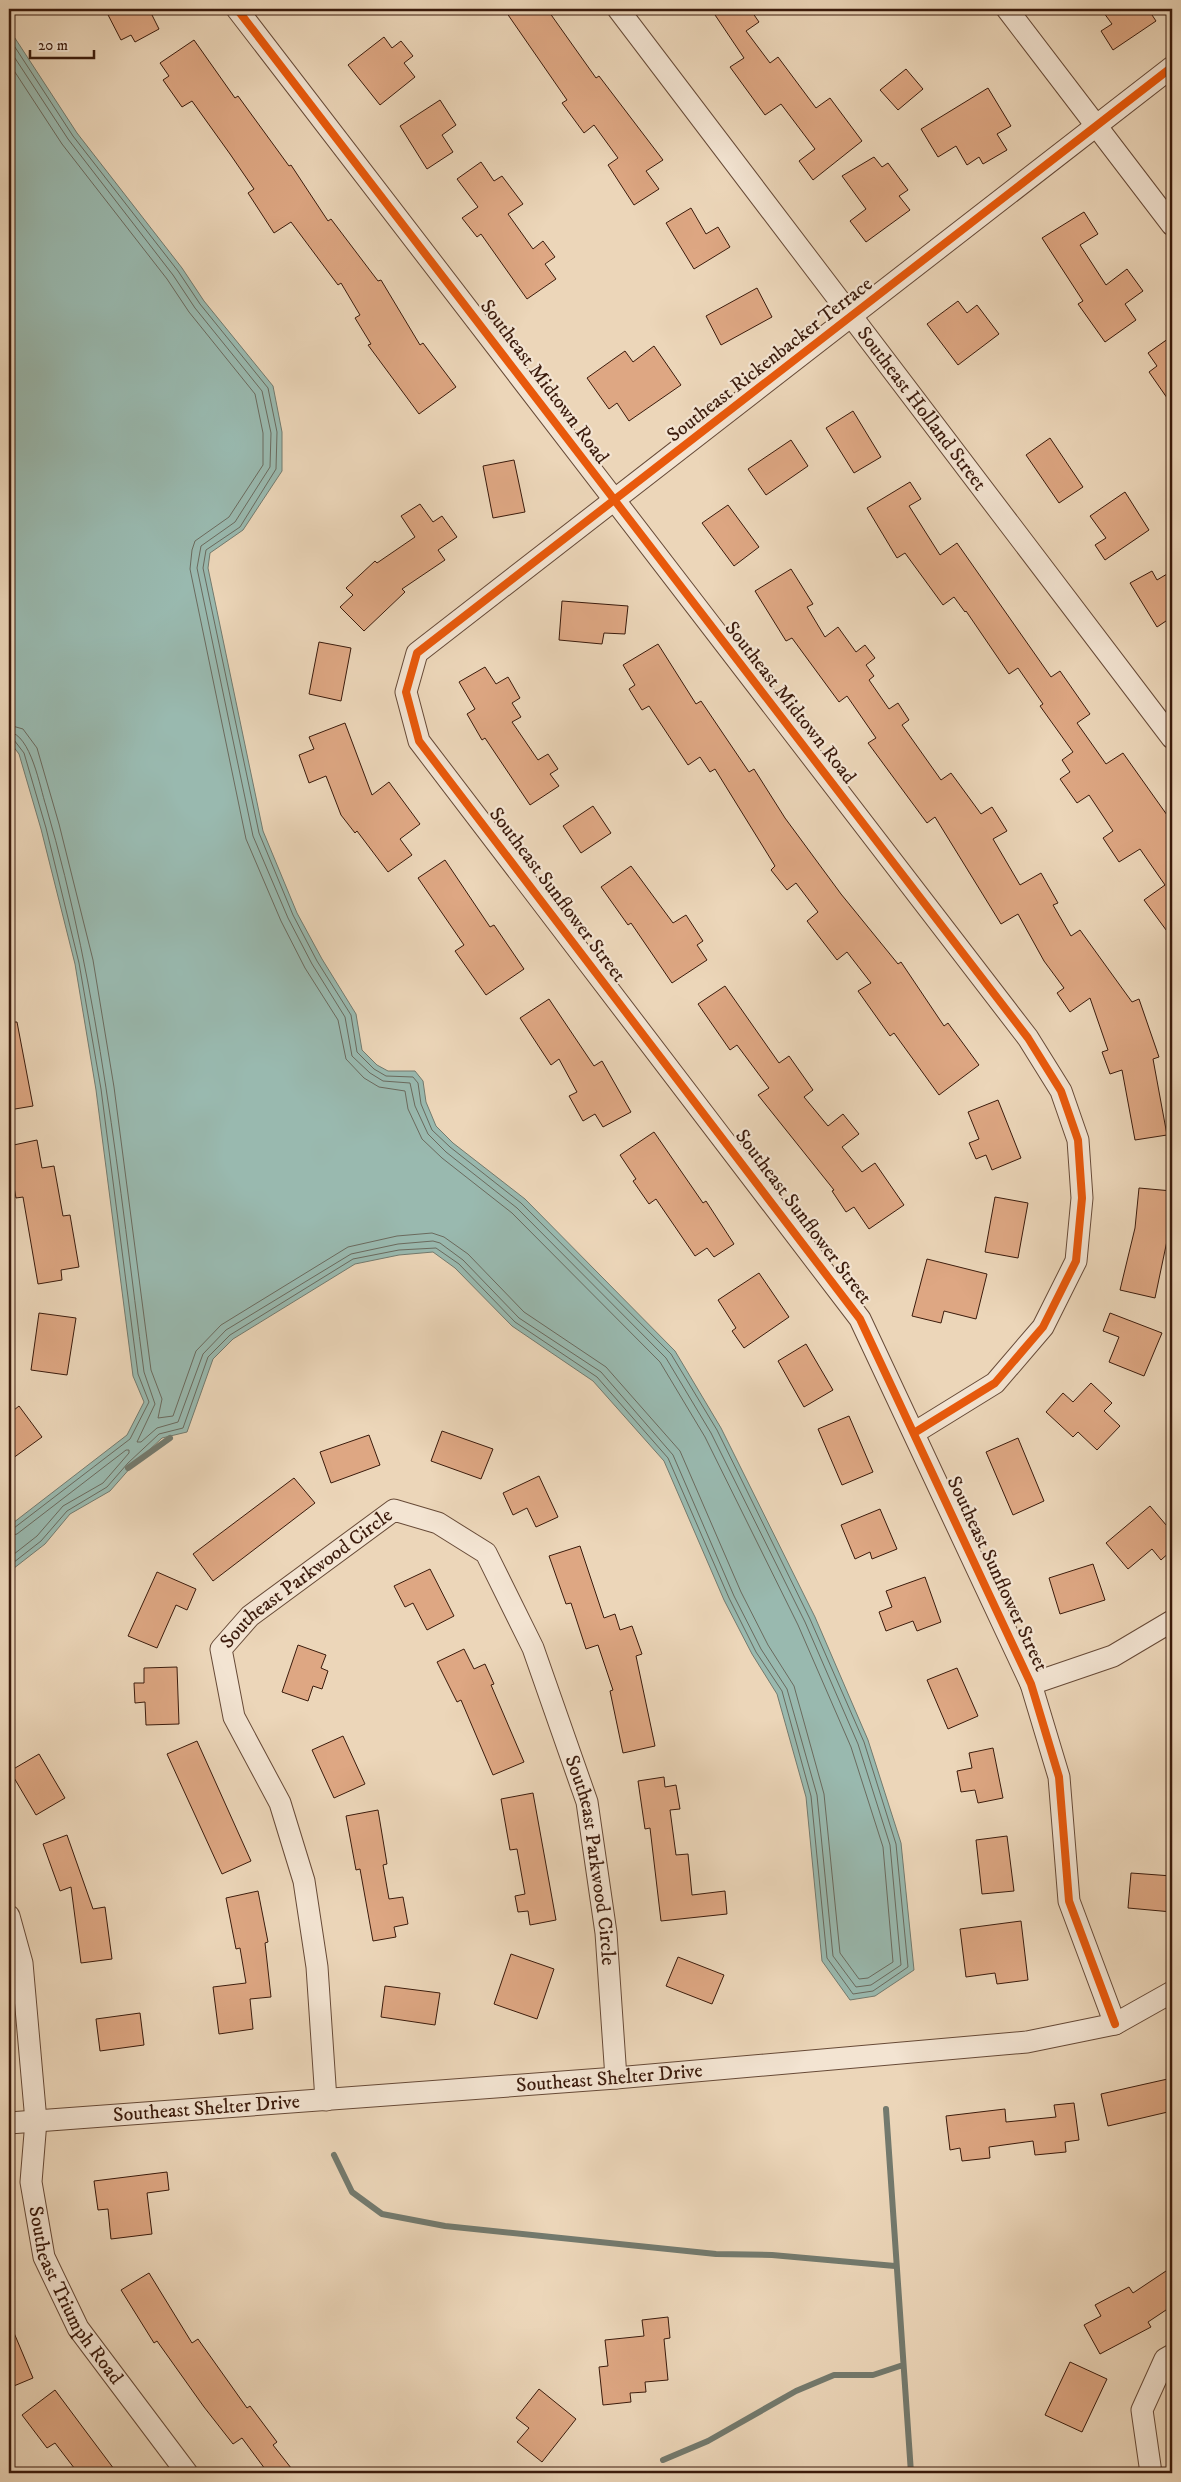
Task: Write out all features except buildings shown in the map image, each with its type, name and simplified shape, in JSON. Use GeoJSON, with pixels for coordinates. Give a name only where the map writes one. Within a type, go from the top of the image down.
{"type":"FeatureCollection","features":[{"type":"Feature","properties":{"kind":"street","name":"Southeast Midtown Road"},"geometry":{"type":"LineString","coordinates":[[237,9],[614,502],[1028,1038],[1061,1091],[1078,1140],[1082,1198],[1076,1261],[1043,1327],[995,1383],[914,1433]]}},
{"type":"Feature","properties":{"kind":"street","name":"Southeast Holland Street"},"geometry":{"type":"LineString","coordinates":[[618,9],[1172,738]]}},
{"type":"Feature","properties":{"kind":"street"},"geometry":{"type":"LineString","coordinates":[[1007,9],[1172,225]]}},
{"type":"Feature","properties":{"kind":"street","name":"Southeast Rickenbacker Terrace"},"geometry":{"type":"LineString","coordinates":[[406,692],[417,653],[614,502],[1172,67]]}},
{"type":"Feature","properties":{"kind":"street","name":"Southeast Sunflower Street"},"geometry":{"type":"LineString","coordinates":[[406,692],[419,740],[860,1318],[1031,1684],[1059,1777],[1068,1901],[1115,2024]]}},
{"type":"Feature","properties":{"kind":"street","name":"Southeast Parkwood Circle"},"geometry":{"type":"LineString","coordinates":[[326,2100],[318,1967],[304,1881],[280,1803],[234,1717],[221,1649],[250,1616],[394,1510],[438,1523],[486,1553],[533,1648],[587,1802],[606,1933],[616,2078]]}},
{"type":"Feature","properties":{"kind":"street"},"geometry":{"type":"LineString","coordinates":[[1031,1684],[1113,1656],[1172,1621]]}},
{"type":"Feature","properties":{"kind":"street","name":"Southeast Triumph Road"},"geometry":{"type":"LineString","coordinates":[[9,1916],[22,1963],[36,2121],[31,2182],[44,2256],[78,2328],[187,2473]]}},
{"type":"Feature","properties":{"kind":"street","name":"Southeast Shelter Drive"},"geometry":{"type":"LineString","coordinates":[[9,2123],[616,2078],[1027,2042],[1115,2024],[1172,1992]]}},
{"type":"Feature","properties":{"kind":"street"},"geometry":{"type":"LineString","coordinates":[[1151,2473],[1142,2410],[1165,2359],[1172,2355]]}},
{"type":"Feature","properties":{"kind":"water"},"geometry":{"type":"Polygon","coordinates":[[[9,29],[77,133],[182,268],[204,301],[273,386],[282,432],[282,471],[243,530],[210,553],[208,568],[263,831],[297,913],[322,959],[356,1014],[362,1050],[377,1065],[388,1071],[415,1071],[423,1081],[426,1102],[436,1126],[453,1143],[525,1199],[675,1351],[721,1428],[815,1617],[868,1740],[901,1843],[914,1970],[875,1996],[850,2000],[822,1961],[806,1797],[777,1694],[752,1654],[724,1600],[664,1461],[593,1381],[512,1326],[455,1268],[433,1252],[399,1255],[355,1264],[233,1339],[213,1359],[187,1432],[162,1438],[132,1466],[110,1491],[70,1514],[45,1544],[9,1572],[9,1526],[127,1435],[144,1402],[133,1376],[96,1090],[75,964],[41,829],[19,754],[9,741],[9,29]]]}},
{"type":"Feature","properties":{"kind":"waterway"},"geometry":{"type":"LineString","coordinates":[[128,1468],[170,1438]]}},
{"type":"Feature","properties":{"kind":"waterway"},"geometry":{"type":"LineString","coordinates":[[886,2109],[911,2473]]}},
{"type":"Feature","properties":{"kind":"waterway"},"geometry":{"type":"LineString","coordinates":[[334,2155],[352,2192],[382,2214],[445,2226],[716,2254],[772,2255],[895,2266]]}},
{"type":"Feature","properties":{"kind":"waterway"},"geometry":{"type":"LineString","coordinates":[[663,2460],[708,2441],[796,2391],[834,2375],[873,2375],[903,2365]]}},
{"type":"Feature","properties":{"kind":"cycle path"},"geometry":{"type":"LineString","coordinates":[[237,9],[1028,1038],[1061,1091],[1078,1140],[1082,1198],[1076,1261],[1043,1327],[995,1383],[914,1433]]}},
{"type":"Feature","properties":{"kind":"cycle path"},"geometry":{"type":"LineString","coordinates":[[1115,2024],[1069,1901],[1059,1777],[1031,1684],[860,1319],[419,741],[406,692],[417,653],[1172,67]]}}]}
